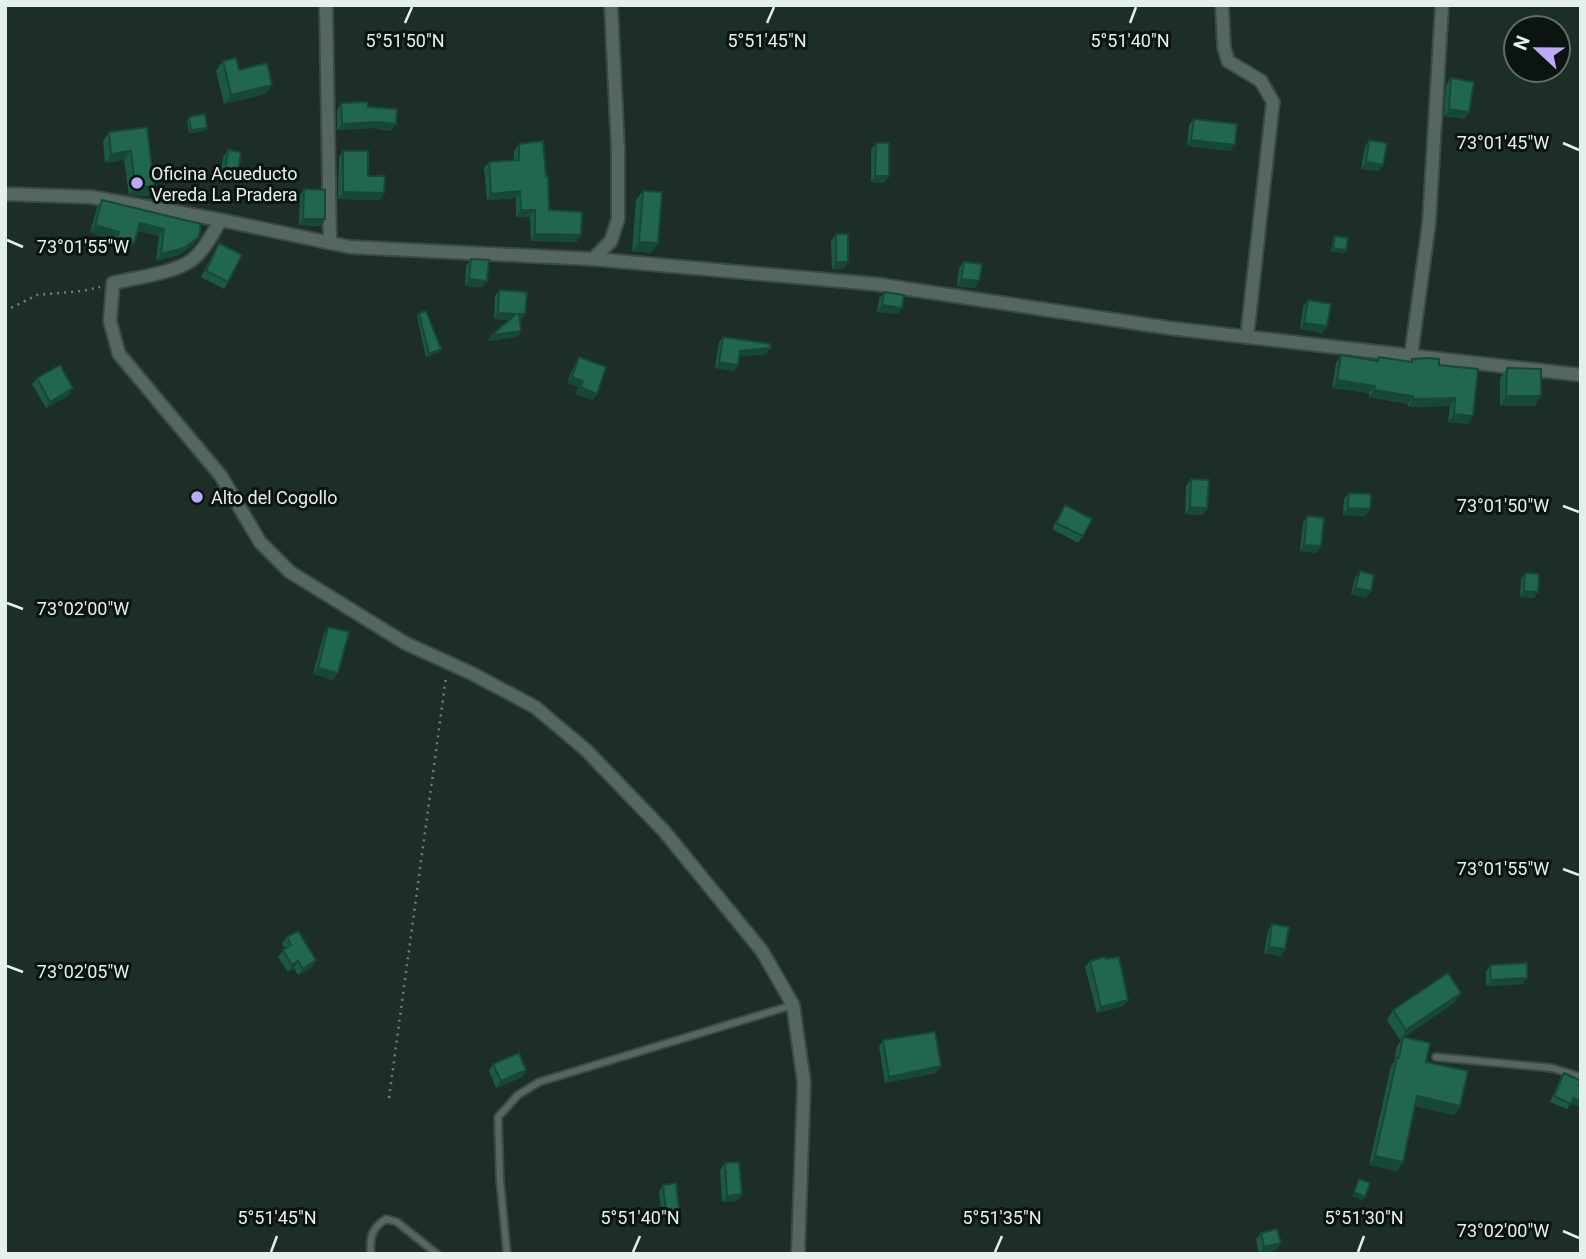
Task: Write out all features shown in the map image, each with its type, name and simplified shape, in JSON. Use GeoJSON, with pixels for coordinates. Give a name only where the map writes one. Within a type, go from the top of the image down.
{"type":"FeatureCollection","features":[{"type":"Feature","properties":{"kind":"street"},"geometry":{"type":"LineString","coordinates":[[326,5],[330,243]]}},
{"type":"Feature","properties":{"kind":"street"},"geometry":{"type":"LineString","coordinates":[[593,259],[611,241],[618,219],[618,150],[611,5]]}},
{"type":"Feature","properties":{"kind":"street"},"geometry":{"type":"LineString","coordinates":[[1222,5],[1224,47],[1228,61],[1261,81],[1273,102],[1248,337]]}},
{"type":"Feature","properties":{"kind":"street"},"geometry":{"type":"LineString","coordinates":[[1411,356],[1429,223],[1442,5]]}},
{"type":"Feature","properties":{"kind":"street"},"geometry":{"type":"LineString","coordinates":[[5,194],[90,197],[221,219],[350,247],[593,259],[875,284],[1169,328],[1581,375]]}},
{"type":"Feature","properties":{"kind":"street"},"geometry":{"type":"LineString","coordinates":[[221,219],[192,260],[113,283],[110,321],[119,354],[221,476],[260,542],[290,572],[405,643],[535,707],[586,750],[664,831],[762,951],[793,1004],[804,1082],[798,1254]]}},
{"type":"Feature","properties":{"kind":"lane"},"geometry":{"type":"LineString","coordinates":[[508,1254],[500,1180],[498,1117],[518,1095],[539,1082],[793,1004]]}},
{"type":"Feature","properties":{"kind":"lane"},"geometry":{"type":"LineString","coordinates":[[1436,1057],[1552,1068],[1581,1077]]}},
{"type":"Feature","properties":{"kind":"lane"},"geometry":{"type":"LineString","coordinates":[[371,1254],[369,1240],[376,1226],[386,1219],[397,1222],[437,1254]]}},
{"type":"Feature","properties":{"kind":"path"},"geometry":{"type":"LineString","coordinates":[[5,311],[37,295],[82,291],[113,283]]}},
{"type":"Feature","properties":{"kind":"path"},"geometry":{"type":"LineString","coordinates":[[389,1098],[448,663]]}},
{"type":"Feature","properties":{"kind":"building"},"geometry":{"type":"Polygon","coordinates":[[[236,58],[239,70],[267,63],[272,85],[231,95],[223,61],[236,58]]]}},
{"type":"Feature","properties":{"kind":"building"},"geometry":{"type":"Polygon","coordinates":[[[1451,78],[1474,82],[1469,112],[1449,109],[1451,78]]]}},
{"type":"Feature","properties":{"kind":"building"},"geometry":{"type":"Polygon","coordinates":[[[367,102],[368,107],[397,109],[396,124],[342,124],[341,103],[367,102]]]}},
{"type":"Feature","properties":{"kind":"building"},"geometry":{"type":"Polygon","coordinates":[[[205,114],[207,128],[191,130],[189,117],[205,114]]]}},
{"type":"Feature","properties":{"kind":"building"},"geometry":{"type":"Polygon","coordinates":[[[1194,119],[1237,124],[1235,145],[1191,140],[1194,119]]]}},
{"type":"Feature","properties":{"kind":"building"},"geometry":{"type":"Polygon","coordinates":[[[147,127],[154,187],[135,186],[131,151],[111,154],[109,132],[147,127]]]}},
{"type":"Feature","properties":{"kind":"building"},"geometry":{"type":"Polygon","coordinates":[[[1369,140],[1387,143],[1383,165],[1366,162],[1369,140]]]}},
{"type":"Feature","properties":{"kind":"building"},"geometry":{"type":"Polygon","coordinates":[[[543,141],[549,210],[582,212],[581,235],[535,234],[535,210],[521,210],[520,191],[491,194],[489,162],[519,160],[519,144],[543,141]]]}},
{"type":"Feature","properties":{"kind":"building"},"geometry":{"type":"Polygon","coordinates":[[[876,143],[889,143],[889,176],[875,176],[876,143]]]}},
{"type":"Feature","properties":{"kind":"building"},"geometry":{"type":"Polygon","coordinates":[[[228,150],[241,152],[238,174],[225,172],[228,150]]]}},
{"type":"Feature","properties":{"kind":"building"},"geometry":{"type":"Polygon","coordinates":[[[343,151],[368,151],[368,176],[385,176],[384,193],[343,192],[343,151]]]}},
{"type":"Feature","properties":{"kind":"building"},"geometry":{"type":"Polygon","coordinates":[[[304,189],[325,190],[325,219],[303,219],[304,189]]]}},
{"type":"Feature","properties":{"kind":"building"},"geometry":{"type":"Polygon","coordinates":[[[643,191],[662,192],[658,243],[639,242],[643,191]]]}},
{"type":"Feature","properties":{"kind":"building"},"geometry":{"type":"Polygon","coordinates":[[[102,200],[201,224],[199,237],[184,248],[161,254],[164,229],[140,223],[134,243],[117,239],[119,232],[95,225],[102,200]]]}},
{"type":"Feature","properties":{"kind":"building"},"geometry":{"type":"Polygon","coordinates":[[[836,234],[848,234],[848,262],[836,262],[836,234]]]}},
{"type":"Feature","properties":{"kind":"building"},"geometry":{"type":"Polygon","coordinates":[[[1335,236],[1348,238],[1346,250],[1333,248],[1335,236]]]}},
{"type":"Feature","properties":{"kind":"building"},"geometry":{"type":"Polygon","coordinates":[[[219,243],[242,255],[228,282],[206,271],[219,243]]]}},
{"type":"Feature","properties":{"kind":"building"},"geometry":{"type":"Polygon","coordinates":[[[471,259],[489,260],[487,281],[469,279],[471,259]]]}},
{"type":"Feature","properties":{"kind":"building"},"geometry":{"type":"Polygon","coordinates":[[[964,262],[982,264],[979,281],[961,279],[964,262]]]}},
{"type":"Feature","properties":{"kind":"building"},"geometry":{"type":"Polygon","coordinates":[[[499,290],[527,292],[525,314],[519,314],[521,331],[492,335],[516,314],[498,313],[499,290]]]}},
{"type":"Feature","properties":{"kind":"building"},"geometry":{"type":"Polygon","coordinates":[[[884,292],[904,295],[902,308],[882,305],[884,292]]]}},
{"type":"Feature","properties":{"kind":"building"},"geometry":{"type":"Polygon","coordinates":[[[1308,300],[1331,304],[1327,326],[1304,323],[1308,300]]]}},
{"type":"Feature","properties":{"kind":"building"},"geometry":{"type":"Polygon","coordinates":[[[426,311],[441,349],[429,354],[419,313],[426,311]]]}},
{"type":"Feature","properties":{"kind":"building"},"geometry":{"type":"Polygon","coordinates":[[[723,337],[770,344],[770,348],[740,351],[738,365],[719,362],[723,337]]]}},
{"type":"Feature","properties":{"kind":"building"},"geometry":{"type":"Polygon","coordinates":[[[1341,355],[1378,361],[1379,357],[1412,362],[1412,359],[1439,359],[1439,365],[1478,369],[1473,416],[1454,414],[1455,398],[1413,399],[1413,396],[1374,390],[1375,386],[1337,380],[1341,355]]]}},
{"type":"Feature","properties":{"kind":"building"},"geometry":{"type":"Polygon","coordinates":[[[579,357],[606,367],[597,394],[580,387],[583,381],[572,377],[579,357]]]}},
{"type":"Feature","properties":{"kind":"building"},"geometry":{"type":"Polygon","coordinates":[[[60,365],[73,388],[50,402],[37,378],[60,365]]]}},
{"type":"Feature","properties":{"kind":"building"},"geometry":{"type":"Polygon","coordinates":[[[1507,368],[1541,369],[1541,396],[1506,396],[1507,368]]]}},
{"type":"Feature","properties":{"kind":"building"},"geometry":{"type":"Polygon","coordinates":[[[1191,479],[1209,480],[1207,508],[1190,507],[1191,479]]]}},
{"type":"Feature","properties":{"kind":"building"},"geometry":{"type":"Polygon","coordinates":[[[1349,493],[1371,494],[1370,509],[1348,508],[1349,493]]]}},
{"type":"Feature","properties":{"kind":"building"},"geometry":{"type":"Polygon","coordinates":[[[1065,505],[1092,519],[1083,536],[1056,523],[1065,505]]]}},
{"type":"Feature","properties":{"kind":"building"},"geometry":{"type":"Polygon","coordinates":[[[1307,516],[1324,518],[1321,546],[1304,545],[1307,516]]]}},
{"type":"Feature","properties":{"kind":"building"},"geometry":{"type":"Polygon","coordinates":[[[1360,571],[1374,575],[1371,591],[1355,588],[1360,571]]]}},
{"type":"Feature","properties":{"kind":"building"},"geometry":{"type":"Polygon","coordinates":[[[1525,573],[1539,574],[1538,592],[1524,591],[1525,573]]]}},
{"type":"Feature","properties":{"kind":"building"},"geometry":{"type":"Polygon","coordinates":[[[328,627],[349,632],[338,673],[318,668],[328,627]]]}},
{"type":"Feature","properties":{"kind":"building"},"geometry":{"type":"Polygon","coordinates":[[[1272,924],[1289,927],[1285,949],[1269,947],[1272,924]]]}},
{"type":"Feature","properties":{"kind":"building"},"geometry":{"type":"Polygon","coordinates":[[[298,931],[316,960],[303,969],[298,961],[292,965],[283,950],[291,945],[287,937],[298,931]]]}},
{"type":"Feature","properties":{"kind":"building"},"geometry":{"type":"Polygon","coordinates":[[[1119,957],[1128,1000],[1101,1007],[1090,961],[1119,957]]]}},
{"type":"Feature","properties":{"kind":"building"},"geometry":{"type":"Polygon","coordinates":[[[1527,963],[1527,978],[1491,980],[1490,965],[1527,963]]]}},
{"type":"Feature","properties":{"kind":"building"},"geometry":{"type":"Polygon","coordinates":[[[1448,973],[1461,993],[1406,1030],[1393,1010],[1448,973]]]}},
{"type":"Feature","properties":{"kind":"building"},"geometry":{"type":"Polygon","coordinates":[[[935,1032],[941,1066],[889,1077],[883,1040],[935,1032]]]}},
{"type":"Feature","properties":{"kind":"building"},"geometry":{"type":"Polygon","coordinates":[[[1403,1037],[1430,1043],[1426,1062],[1468,1071],[1460,1106],[1417,1096],[1403,1162],[1375,1156],[1403,1037]]]}},
{"type":"Feature","properties":{"kind":"building"},"geometry":{"type":"Polygon","coordinates":[[[519,1053],[526,1070],[501,1081],[493,1064],[519,1053]]]}},
{"type":"Feature","properties":{"kind":"building"},"geometry":{"type":"Polygon","coordinates":[[[1564,1073],[1581,1081],[1581,1101],[1573,1098],[1571,1104],[1554,1096],[1564,1073]]]}},
{"type":"Feature","properties":{"kind":"building"},"geometry":{"type":"Polygon","coordinates":[[[739,1162],[742,1194],[727,1196],[725,1163],[739,1162]]]}},
{"type":"Feature","properties":{"kind":"building"},"geometry":{"type":"Polygon","coordinates":[[[1359,1179],[1370,1183],[1365,1197],[1354,1192],[1359,1179]]]}},
{"type":"Feature","properties":{"kind":"building"},"geometry":{"type":"Polygon","coordinates":[[[676,1183],[679,1210],[666,1212],[663,1185],[676,1183]]]}},
{"type":"Feature","properties":{"kind":"building"},"geometry":{"type":"Polygon","coordinates":[[[1277,1229],[1281,1243],[1264,1247],[1261,1233],[1277,1229]]]}},
{"type":"Feature","properties":{"kind":"place","name":"Oficina Acueducto Vereda La Pradera"},"geometry":{"type":"Point","coordinates":[137,183]}},
{"type":"Feature","properties":{"kind":"place","name":"Alto del Cogollo"},"geometry":{"type":"Point","coordinates":[197,497]}}]}
